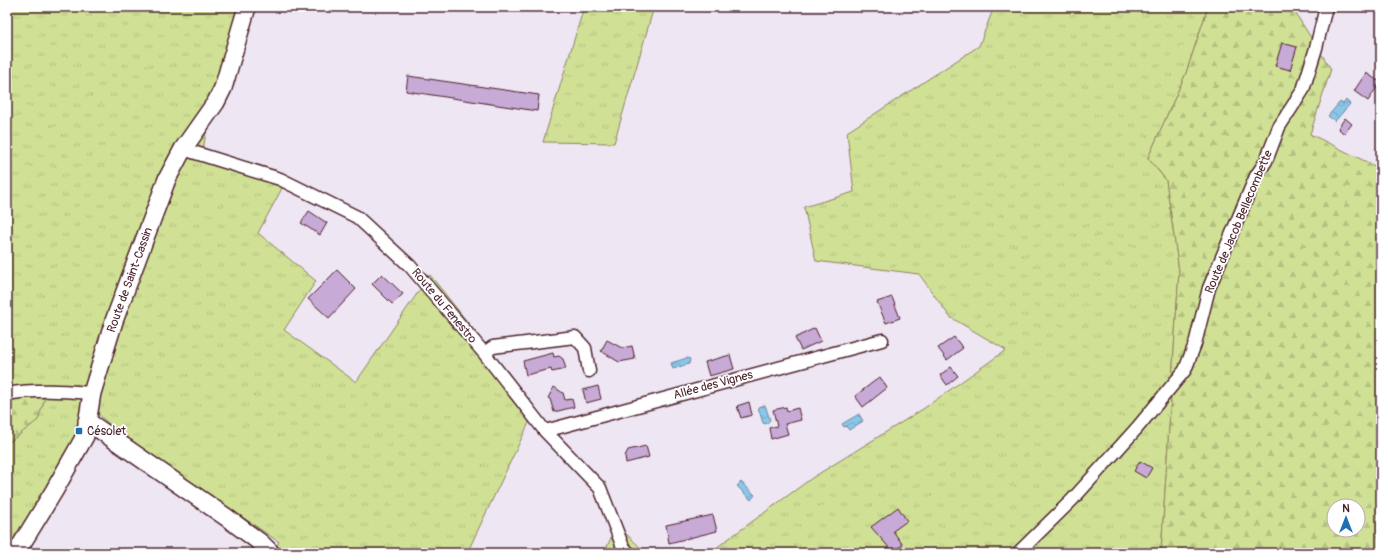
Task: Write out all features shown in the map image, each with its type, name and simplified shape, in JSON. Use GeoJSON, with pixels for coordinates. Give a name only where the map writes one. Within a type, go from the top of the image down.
{"type":"FeatureCollection","features":[{"type":"Feature","properties":{"kind":"street","name":"Route de Saint-Cassin"},"geometry":{"type":"LineString","coordinates":[[16,553],[54,491],[85,436],[92,393],[114,321],[167,178],[183,149],[216,102],[223,88],[247,7]]}},
{"type":"Feature","properties":{"kind":"street","name":"Route de Jacob Bellecombette"},"geometry":{"type":"LineString","coordinates":[[1018,553],[1072,500],[1159,404],[1185,370],[1194,344],[1209,288],[1256,176],[1266,161],[1279,127],[1302,90],[1316,48],[1326,7]]}},
{"type":"Feature","properties":{"kind":"street","name":"Route du Fenestro"},"geometry":{"type":"LineString","coordinates":[[183,149],[280,179],[357,217],[410,266],[484,353],[545,430],[600,488],[623,547],[629,553]]}},
{"type":"Feature","properties":{"kind":"street"},"geometry":{"type":"LineString","coordinates":[[484,353],[493,347],[575,337],[585,348],[589,371]]}},
{"type":"Feature","properties":{"kind":"street","name":"Allée des Vignes"},"geometry":{"type":"LineString","coordinates":[[545,430],[882,340]]}},
{"type":"Feature","properties":{"kind":"street"},"geometry":{"type":"LineString","coordinates":[[7,394],[26,391],[50,390],[92,393]]}},
{"type":"Feature","properties":{"kind":"street"},"geometry":{"type":"LineString","coordinates":[[87,421],[226,516],[261,543],[271,553]]}},
{"type":"Feature","properties":{"kind":"green space"},"geometry":{"type":"Polygon","coordinates":[[[7,7],[241,7],[214,91],[203,149],[288,177],[258,233],[316,281],[284,330],[356,382],[430,275],[535,410],[467,553],[273,553],[279,542],[118,433],[84,400],[74,448],[7,553],[7,444],[20,433],[45,398],[7,396],[7,7]]]}},
{"type":"Feature","properties":{"kind":"green space"},"geometry":{"type":"Polygon","coordinates":[[[584,7],[654,7],[614,143],[543,142],[584,7]]]}},
{"type":"Feature","properties":{"kind":"green space"},"geometry":{"type":"Polygon","coordinates":[[[994,7],[1208,7],[1186,73],[1148,158],[1166,180],[1179,271],[1161,553],[709,553],[812,478],[923,409],[1006,350],[950,317],[919,274],[816,261],[804,207],[854,192],[847,132],[979,46],[994,7]]]}},
{"type":"Feature","properties":{"kind":"green space"},"geometry":{"type":"Polygon","coordinates":[[[1208,7],[1295,7],[1294,11],[1331,69],[1310,134],[1381,169],[1381,553],[1161,553],[1179,271],[1166,180],[1148,158],[1186,73],[1208,7]]]}},
{"type":"Feature","properties":{"kind":"green space"},"geometry":{"type":"Polygon","coordinates":[[[7,396],[45,398],[38,420],[7,444],[7,396]]]}},
{"type":"Feature","properties":{"kind":"green space"},"geometry":{"type":"Polygon","coordinates":[[[617,525],[646,553],[604,553],[617,525]]]}},
{"type":"Feature","properties":{"kind":"water"},"geometry":{"type":"Polygon","coordinates":[[[1346,100],[1350,104],[1335,121],[1328,116],[1340,102],[1343,104],[1346,100]]]}},
{"type":"Feature","properties":{"kind":"water"},"geometry":{"type":"Polygon","coordinates":[[[687,358],[690,359],[689,364],[673,369],[671,363],[687,358]]]}},
{"type":"Feature","properties":{"kind":"water"},"geometry":{"type":"Polygon","coordinates":[[[765,405],[770,420],[766,424],[763,423],[758,407],[765,405]]]}},
{"type":"Feature","properties":{"kind":"water"},"geometry":{"type":"Polygon","coordinates":[[[859,414],[863,421],[849,430],[846,426],[844,427],[842,424],[859,414]]]}},
{"type":"Feature","properties":{"kind":"water"},"geometry":{"type":"Polygon","coordinates":[[[741,482],[755,495],[751,500],[737,486],[741,482]]]}},
{"type":"Feature","properties":{"kind":"building"},"geometry":{"type":"Polygon","coordinates":[[[1282,43],[1297,47],[1290,70],[1275,66],[1282,43]]]}},
{"type":"Feature","properties":{"kind":"building"},"geometry":{"type":"Polygon","coordinates":[[[1366,73],[1380,82],[1368,101],[1354,91],[1366,73]]]}},
{"type":"Feature","properties":{"kind":"building"},"geometry":{"type":"Polygon","coordinates":[[[408,76],[539,95],[537,111],[406,91],[408,76]]]}},
{"type":"Feature","properties":{"kind":"building"},"geometry":{"type":"Polygon","coordinates":[[[1345,118],[1352,124],[1344,134],[1338,128],[1345,118]]]}},
{"type":"Feature","properties":{"kind":"building"},"geometry":{"type":"Polygon","coordinates":[[[309,211],[327,223],[320,235],[301,223],[309,211]]]}},
{"type":"Feature","properties":{"kind":"building"},"geometry":{"type":"Polygon","coordinates":[[[337,270],[356,289],[329,318],[308,299],[337,270]]]}},
{"type":"Feature","properties":{"kind":"building"},"geometry":{"type":"Polygon","coordinates":[[[382,274],[403,294],[392,304],[372,284],[382,274]]]}},
{"type":"Feature","properties":{"kind":"building"},"geometry":{"type":"Polygon","coordinates":[[[892,297],[900,318],[886,323],[877,302],[892,297]]]}},
{"type":"Feature","properties":{"kind":"building"},"geometry":{"type":"Polygon","coordinates":[[[815,328],[821,341],[801,350],[795,338],[815,328]]]}},
{"type":"Feature","properties":{"kind":"building"},"geometry":{"type":"Polygon","coordinates":[[[954,337],[963,348],[947,360],[938,348],[954,337]]]}},
{"type":"Feature","properties":{"kind":"building"},"geometry":{"type":"Polygon","coordinates":[[[607,340],[622,348],[632,346],[635,359],[619,362],[601,351],[607,340]]]}},
{"type":"Feature","properties":{"kind":"building"},"geometry":{"type":"Polygon","coordinates":[[[553,353],[554,357],[559,356],[563,359],[566,369],[552,372],[551,369],[526,375],[523,361],[553,353]]]}},
{"type":"Feature","properties":{"kind":"building"},"geometry":{"type":"Polygon","coordinates":[[[730,355],[734,369],[709,376],[705,362],[730,355]]]}},
{"type":"Feature","properties":{"kind":"building"},"geometry":{"type":"Polygon","coordinates":[[[951,367],[958,376],[947,385],[940,375],[951,367]]]}},
{"type":"Feature","properties":{"kind":"building"},"geometry":{"type":"Polygon","coordinates":[[[880,377],[887,388],[863,407],[855,396],[880,377]]]}},
{"type":"Feature","properties":{"kind":"building"},"geometry":{"type":"Polygon","coordinates":[[[598,386],[601,399],[586,403],[583,390],[598,386]]]}},
{"type":"Feature","properties":{"kind":"building"},"geometry":{"type":"Polygon","coordinates":[[[554,387],[563,393],[565,400],[572,399],[574,407],[554,412],[550,399],[548,398],[554,387]]]}},
{"type":"Feature","properties":{"kind":"building"},"geometry":{"type":"Polygon","coordinates":[[[749,402],[752,415],[741,418],[737,406],[749,402]]]}},
{"type":"Feature","properties":{"kind":"building"},"geometry":{"type":"Polygon","coordinates":[[[786,407],[787,411],[798,408],[801,420],[785,424],[788,434],[771,439],[769,428],[777,426],[773,410],[786,407]]]}},
{"type":"Feature","properties":{"kind":"building"},"geometry":{"type":"Polygon","coordinates":[[[646,446],[649,457],[626,463],[625,456],[628,450],[646,446]]]}},
{"type":"Feature","properties":{"kind":"building"},"geometry":{"type":"Polygon","coordinates":[[[1140,461],[1152,468],[1146,478],[1134,471],[1140,461]]]}},
{"type":"Feature","properties":{"kind":"building"},"geometry":{"type":"Polygon","coordinates":[[[898,507],[907,521],[893,531],[903,545],[892,551],[871,527],[898,507]]]}},
{"type":"Feature","properties":{"kind":"building"},"geometry":{"type":"Polygon","coordinates":[[[713,515],[717,531],[669,543],[666,525],[713,515]]]}},
{"type":"Feature","properties":{"kind":"place","name":"Césolet"},"geometry":{"type":"Point","coordinates":[79,431]}}]}
